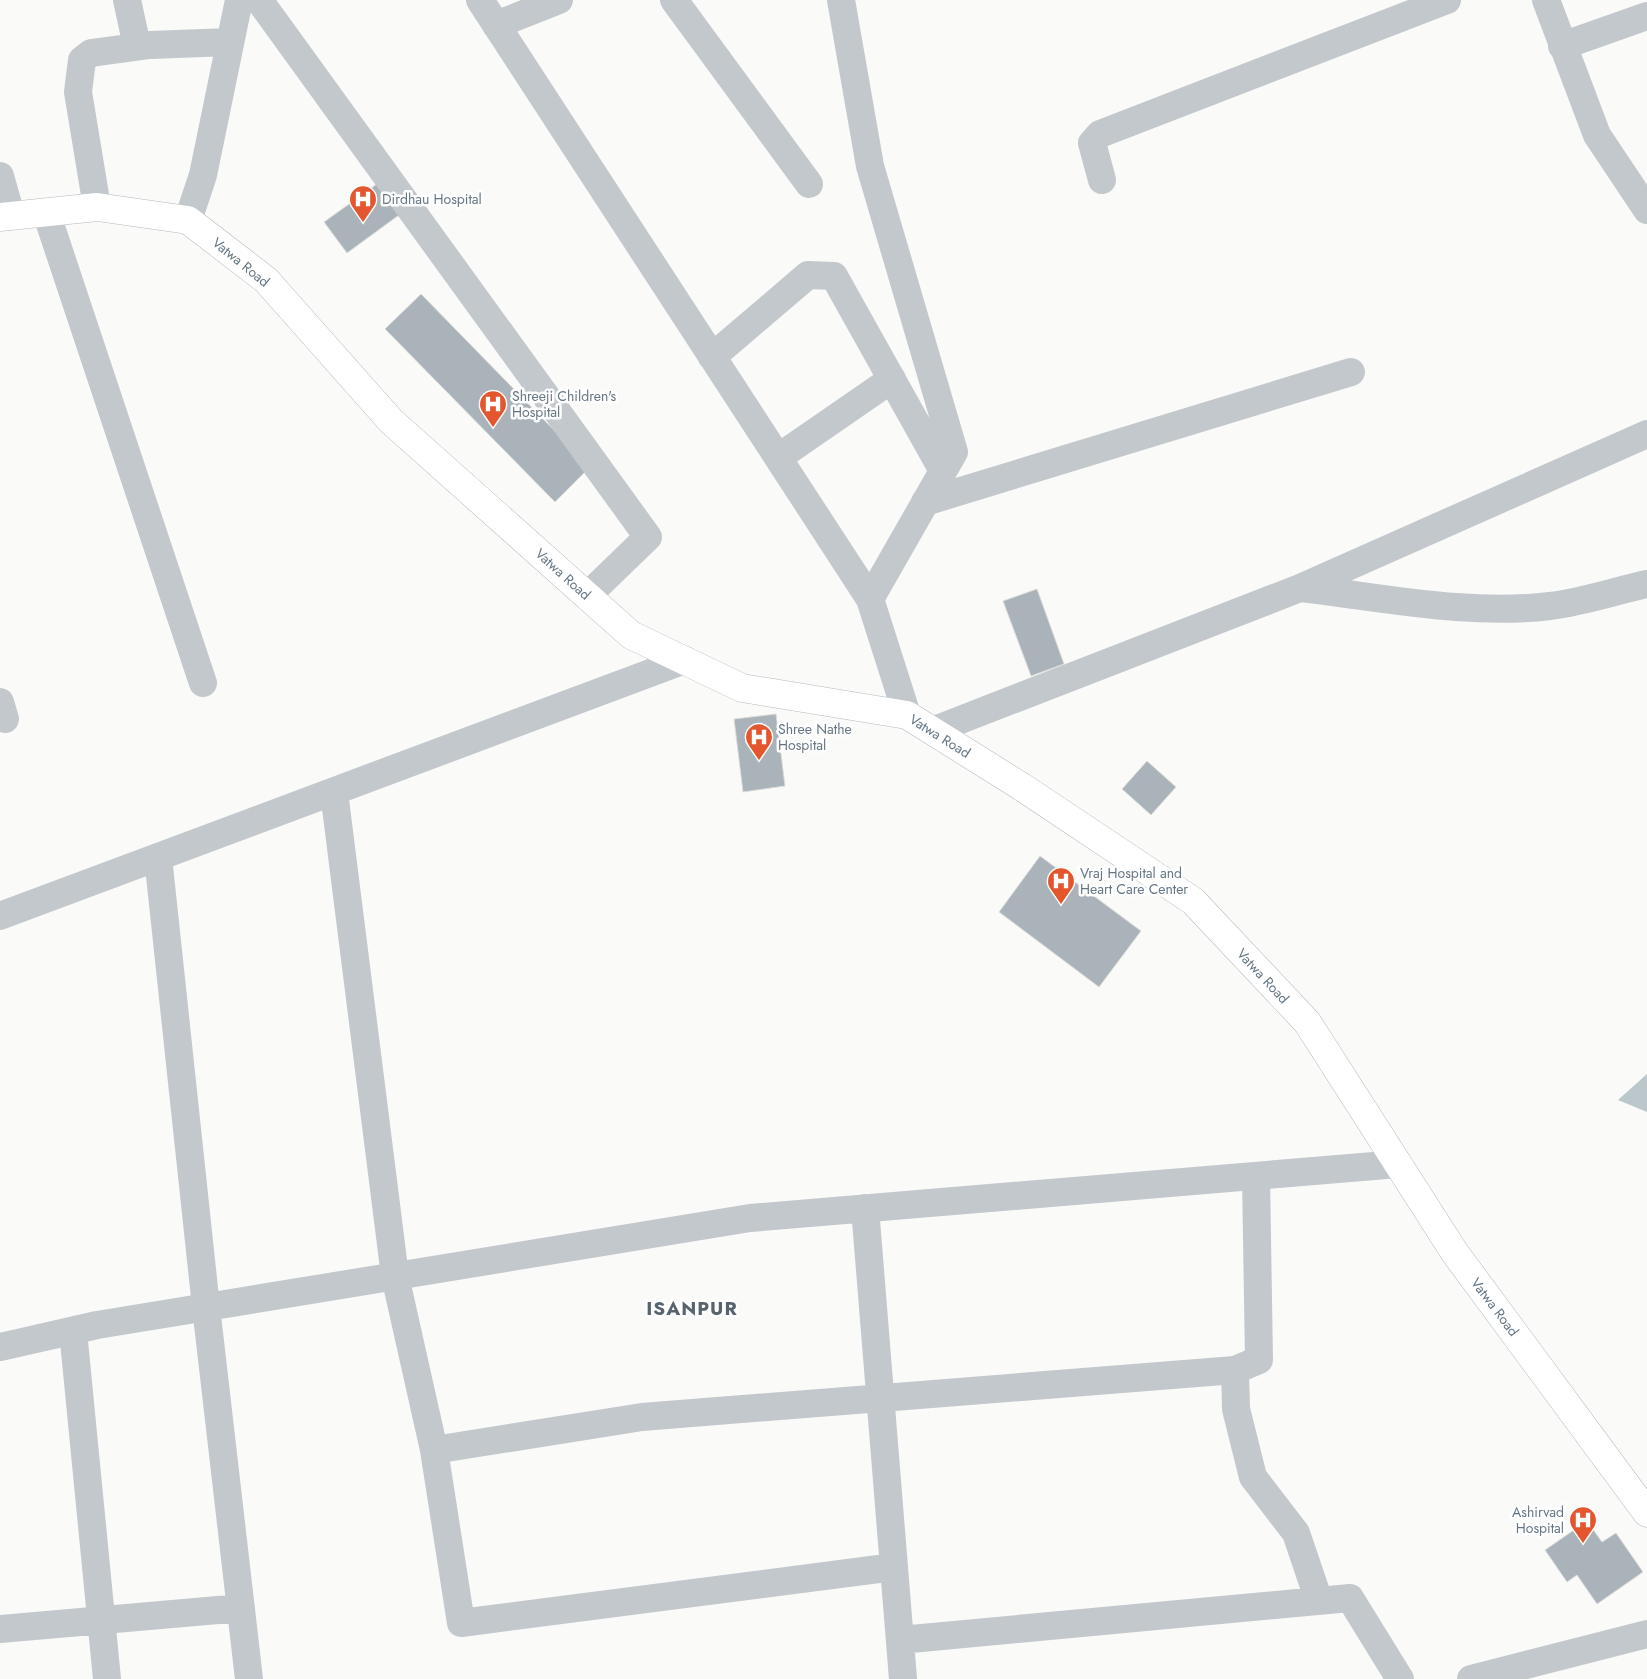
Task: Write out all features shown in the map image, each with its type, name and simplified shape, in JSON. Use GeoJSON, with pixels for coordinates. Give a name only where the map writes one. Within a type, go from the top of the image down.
{"type":"FeatureCollection","features":[{"type":"Feature","properties":{"kind":"main road","name":"Vatwa Road"},"geometry":{"type":"LineString","coordinates":[[6,216],[97,207],[188,220],[266,280],[391,421],[631,635],[742,688],[907,715],[1022,787],[1193,901],[1307,1022],[1455,1253],[1647,1514]]}},
{"type":"Feature","properties":{"kind":"street"},"geometry":{"type":"LineString","coordinates":[[127,0],[137,46]]}},
{"type":"Feature","properties":{"kind":"street"},"geometry":{"type":"LineString","coordinates":[[188,220],[203,175],[239,0]]}},
{"type":"Feature","properties":{"kind":"street"},"geometry":{"type":"LineString","coordinates":[[258,0],[648,537],[588,596]]}},
{"type":"Feature","properties":{"kind":"street"},"geometry":{"type":"LineString","coordinates":[[480,0],[870,599],[907,715]]}},
{"type":"Feature","properties":{"kind":"street"},"geometry":{"type":"LineString","coordinates":[[496,25],[559,0]]}},
{"type":"Feature","properties":{"kind":"street"},"geometry":{"type":"LineString","coordinates":[[674,0],[808,184]]}},
{"type":"Feature","properties":{"kind":"street"},"geometry":{"type":"LineString","coordinates":[[841,0],[870,166],[954,452],[870,599]]}},
{"type":"Feature","properties":{"kind":"street"},"geometry":{"type":"LineString","coordinates":[[1102,180],[1092,143],[1100,134],[1447,0]]}},
{"type":"Feature","properties":{"kind":"street"},"geometry":{"type":"LineString","coordinates":[[1546,0],[1562,46],[1598,135],[1647,210]]}},
{"type":"Feature","properties":{"kind":"street"},"geometry":{"type":"LineString","coordinates":[[1562,46],[1647,16]]}},
{"type":"Feature","properties":{"kind":"street"},"geometry":{"type":"LineString","coordinates":[[97,207],[78,92],[82,60],[91,52],[137,46],[230,42]]}},
{"type":"Feature","properties":{"kind":"street"},"geometry":{"type":"LineString","coordinates":[[0,176],[6,216]]}},
{"type":"Feature","properties":{"kind":"street"},"geometry":{"type":"LineString","coordinates":[[46,212],[203,683]]}},
{"type":"Feature","properties":{"kind":"street"},"geometry":{"type":"LineString","coordinates":[[712,357],[808,275],[834,276],[943,471]]}},
{"type":"Feature","properties":{"kind":"street"},"geometry":{"type":"LineString","coordinates":[[925,502],[1351,372]]}},
{"type":"Feature","properties":{"kind":"street"},"geometry":{"type":"LineString","coordinates":[[778,457],[892,379]]}},
{"type":"Feature","properties":{"kind":"street"},"geometry":{"type":"LineString","coordinates":[[932,731],[1300,588],[1647,434]]}},
{"type":"Feature","properties":{"kind":"street"},"geometry":{"type":"LineString","coordinates":[[1300,588],[1462,607],[1502,609],[1551,606],[1647,584]]}},
{"type":"Feature","properties":{"kind":"street"},"geometry":{"type":"LineString","coordinates":[[0,916],[685,660]]}},
{"type":"Feature","properties":{"kind":"street"},"geometry":{"type":"LineString","coordinates":[[334,792],[395,1276],[434,1450],[461,1623],[894,1567]]}},
{"type":"Feature","properties":{"kind":"street"},"geometry":{"type":"LineString","coordinates":[[158,857],[206,1307],[249,1679]]}},
{"type":"Feature","properties":{"kind":"street"},"geometry":{"type":"LineString","coordinates":[[0,1347],[73,1331],[206,1307],[750,1218],[1398,1164]]}},
{"type":"Feature","properties":{"kind":"street"},"geometry":{"type":"LineString","coordinates":[[434,1450],[642,1417],[1235,1370],[1259,1360],[1256,1176]]}},
{"type":"Feature","properties":{"kind":"street"},"geometry":{"type":"LineString","coordinates":[[865,1208],[903,1679]]}},
{"type":"Feature","properties":{"kind":"street"},"geometry":{"type":"LineString","coordinates":[[73,1331],[107,1679]]}},
{"type":"Feature","properties":{"kind":"street"},"geometry":{"type":"LineString","coordinates":[[1235,1370],[1236,1409],[1253,1477],[1296,1533],[1319,1601]]}},
{"type":"Feature","properties":{"kind":"street"},"geometry":{"type":"LineString","coordinates":[[900,1640],[1350,1598],[1400,1679]]}},
{"type":"Feature","properties":{"kind":"street"},"geometry":{"type":"LineString","coordinates":[[0,1629],[241,1608]]}},
{"type":"Feature","properties":{"kind":"street"},"geometry":{"type":"LineString","coordinates":[[1471,1679],[1647,1634]]}},
{"type":"Feature","properties":{"kind":"shaded area"},"geometry":{"type":"Polygon","coordinates":[[[1647,1074],[1647,1112],[1618,1100],[1647,1074]]]}},
{"type":"Feature","properties":{"kind":"building"},"geometry":{"type":"Polygon","coordinates":[[[377,184],[399,215],[347,253],[324,222],[377,184]]]}},
{"type":"Feature","properties":{"kind":"building"},"geometry":{"type":"Polygon","coordinates":[[[421,294],[590,467],[555,502],[385,329],[421,294]]]}},
{"type":"Feature","properties":{"kind":"building"},"geometry":{"type":"Polygon","coordinates":[[[1037,589],[1064,664],[1031,676],[1003,601],[1037,589]]]}},
{"type":"Feature","properties":{"kind":"building"},"geometry":{"type":"Polygon","coordinates":[[[776,714],[785,786],[743,792],[734,719],[776,714]]]}},
{"type":"Feature","properties":{"kind":"building"},"geometry":{"type":"Polygon","coordinates":[[[1147,761],[1176,787],[1151,815],[1122,789],[1147,761]]]}},
{"type":"Feature","properties":{"kind":"building"},"geometry":{"type":"Polygon","coordinates":[[[1040,856],[1141,931],[1099,987],[999,912],[1040,856]]]}},
{"type":"Feature","properties":{"kind":"building"},"geometry":{"type":"Polygon","coordinates":[[[1587,1521],[1602,1542],[1616,1533],[1643,1572],[1597,1604],[1577,1575],[1567,1582],[1545,1550],[1587,1521]]]}},
{"type":"Feature","properties":{"kind":"place","name":"Dirdhau Hospital"},"geometry":{"type":"Point","coordinates":[363,223]}},
{"type":"Feature","properties":{"kind":"place","name":"Shreeji Children's Hospital"},"geometry":{"type":"Point","coordinates":[493,428]}},
{"type":"Feature","properties":{"kind":"place","name":"Shree Nathe Hospital"},"geometry":{"type":"Point","coordinates":[759,761]}},
{"type":"Feature","properties":{"kind":"place","name":"Vraj Hospital and Heart Care Center"},"geometry":{"type":"Point","coordinates":[1061,905]}},
{"type":"Feature","properties":{"kind":"place","name":"Ashirvad Hospital"},"geometry":{"type":"Point","coordinates":[1583,1544]}},
{"type":"Feature","properties":{"kind":"district","name":"ISANPUR"},"geometry":{"type":"Point","coordinates":[692,1308]}}]}
